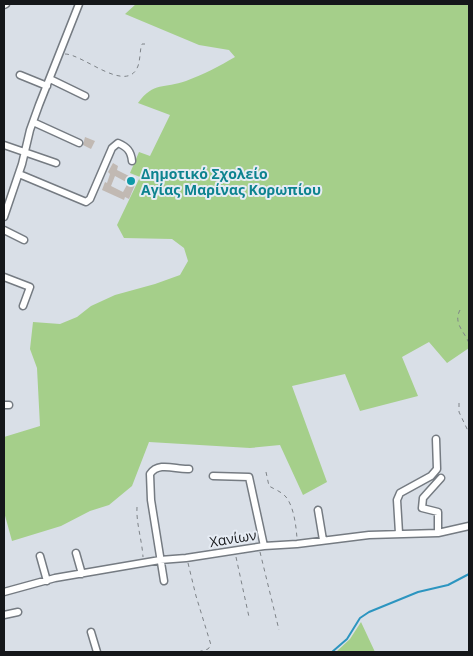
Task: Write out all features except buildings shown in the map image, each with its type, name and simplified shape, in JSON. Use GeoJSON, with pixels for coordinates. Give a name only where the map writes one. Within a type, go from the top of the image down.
{"type":"FeatureCollection","features":[{"type":"Feature","properties":{"kind":"street"},"geometry":{"type":"LineString","coordinates":[[4,217],[19,174],[33,122],[78,4]]}},
{"type":"Feature","properties":{"kind":"street"},"geometry":{"type":"LineString","coordinates":[[20,75],[47,86]]}},
{"type":"Feature","properties":{"kind":"street"},"geometry":{"type":"LineString","coordinates":[[50,79],[85,96]]}},
{"type":"Feature","properties":{"kind":"street"},"geometry":{"type":"LineString","coordinates":[[33,122],[79,142]]}},
{"type":"Feature","properties":{"kind":"street"},"geometry":{"type":"LineString","coordinates":[[19,174],[86,202],[90,199],[112,148],[118,143],[125,146],[131,154],[132,161]]}},
{"type":"Feature","properties":{"kind":"street"},"geometry":{"type":"LineString","coordinates":[[4,145],[56,163]]}},
{"type":"Feature","properties":{"kind":"street"},"geometry":{"type":"LineString","coordinates":[[4,230],[24,240]]}},
{"type":"Feature","properties":{"kind":"street"},"geometry":{"type":"LineString","coordinates":[[4,277],[30,287],[23,306]]}},
{"type":"Feature","properties":{"kind":"street"},"geometry":{"type":"LineString","coordinates":[[399,534],[397,500],[400,493],[430,476],[438,469],[436,439]]}},
{"type":"Feature","properties":{"kind":"street"},"geometry":{"type":"LineString","coordinates":[[164,581],[151,500],[150,474],[160,467],[170,467],[178,470],[189,469]]}},
{"type":"Feature","properties":{"kind":"street"},"geometry":{"type":"LineString","coordinates":[[213,476],[249,477],[261,546]]}},
{"type":"Feature","properties":{"kind":"street"},"geometry":{"type":"LineString","coordinates":[[438,533],[438,512],[422,508],[422,498],[441,478]]}},
{"type":"Feature","properties":{"kind":"street"},"geometry":{"type":"LineString","coordinates":[[318,510],[323,540]]}},
{"type":"Feature","properties":{"kind":"street","name":"Χανίων"},"geometry":{"type":"LineString","coordinates":[[4,592],[46,581],[143,562],[186,558],[261,546],[297,544],[369,535],[438,533],[469,526]]}},
{"type":"Feature","properties":{"kind":"street"},"geometry":{"type":"LineString","coordinates":[[76,554],[82,574]]}},
{"type":"Feature","properties":{"kind":"street"},"geometry":{"type":"LineString","coordinates":[[40,556],[46,581]]}},
{"type":"Feature","properties":{"kind":"street"},"geometry":{"type":"LineString","coordinates":[[4,615],[18,612]]}},
{"type":"Feature","properties":{"kind":"street"},"geometry":{"type":"LineString","coordinates":[[91,632],[97,652]]}},
{"type":"Feature","properties":{"kind":"path"},"geometry":{"type":"LineString","coordinates":[[59,55],[71,54],[113,75],[122,77],[134,72],[137,67],[142,44],[145,44]]}},
{"type":"Feature","properties":{"kind":"path"},"geometry":{"type":"LineString","coordinates":[[460,310],[457,322],[469,344]]}},
{"type":"Feature","properties":{"kind":"path"},"geometry":{"type":"LineString","coordinates":[[459,403],[459,412],[469,433]]}},
{"type":"Feature","properties":{"kind":"path"},"geometry":{"type":"LineString","coordinates":[[266,472],[269,486],[285,496],[289,502],[296,527],[297,544]]}},
{"type":"Feature","properties":{"kind":"path"},"geometry":{"type":"LineString","coordinates":[[137,507],[136,515],[141,534],[143,562]]}},
{"type":"Feature","properties":{"kind":"path"},"geometry":{"type":"LineString","coordinates":[[261,546],[279,630]]}},
{"type":"Feature","properties":{"kind":"path"},"geometry":{"type":"LineString","coordinates":[[235,551],[249,617]]}},
{"type":"Feature","properties":{"kind":"path"},"geometry":{"type":"LineString","coordinates":[[186,558],[211,645],[208,649],[198,652]]}},
{"type":"Feature","properties":{"kind":"green space"},"geometry":{"type":"Polygon","coordinates":[[[136,4],[469,4],[469,348],[447,363],[429,342],[402,357],[418,396],[360,411],[345,374],[292,386],[327,482],[303,495],[280,445],[250,448],[149,442],[132,486],[109,505],[90,511],[61,526],[12,541],[4,512],[4,437],[40,426],[37,368],[30,349],[33,322],[60,324],[77,317],[91,306],[115,295],[180,275],[188,261],[184,248],[172,239],[124,238],[117,225],[140,177],[130,173],[139,152],[150,156],[170,115],[138,103],[154,88],[186,81],[235,57],[229,50],[199,45],[125,14],[136,4]]]}},
{"type":"Feature","properties":{"kind":"green space"},"geometry":{"type":"Polygon","coordinates":[[[361,622],[375,652],[336,652],[350,639],[361,622]]]}},
{"type":"Feature","properties":{"kind":"waterway"},"geometry":{"type":"LineString","coordinates":[[332,652],[347,639],[360,618],[369,612],[418,592],[448,585],[469,574]]}},
{"type":"Feature","properties":{"kind":"place","name":"Δημοτικό Σχολείο Αγίας Μαρίνας Κορωπίου"},"geometry":{"type":"Point","coordinates":[131,181]}}]}
